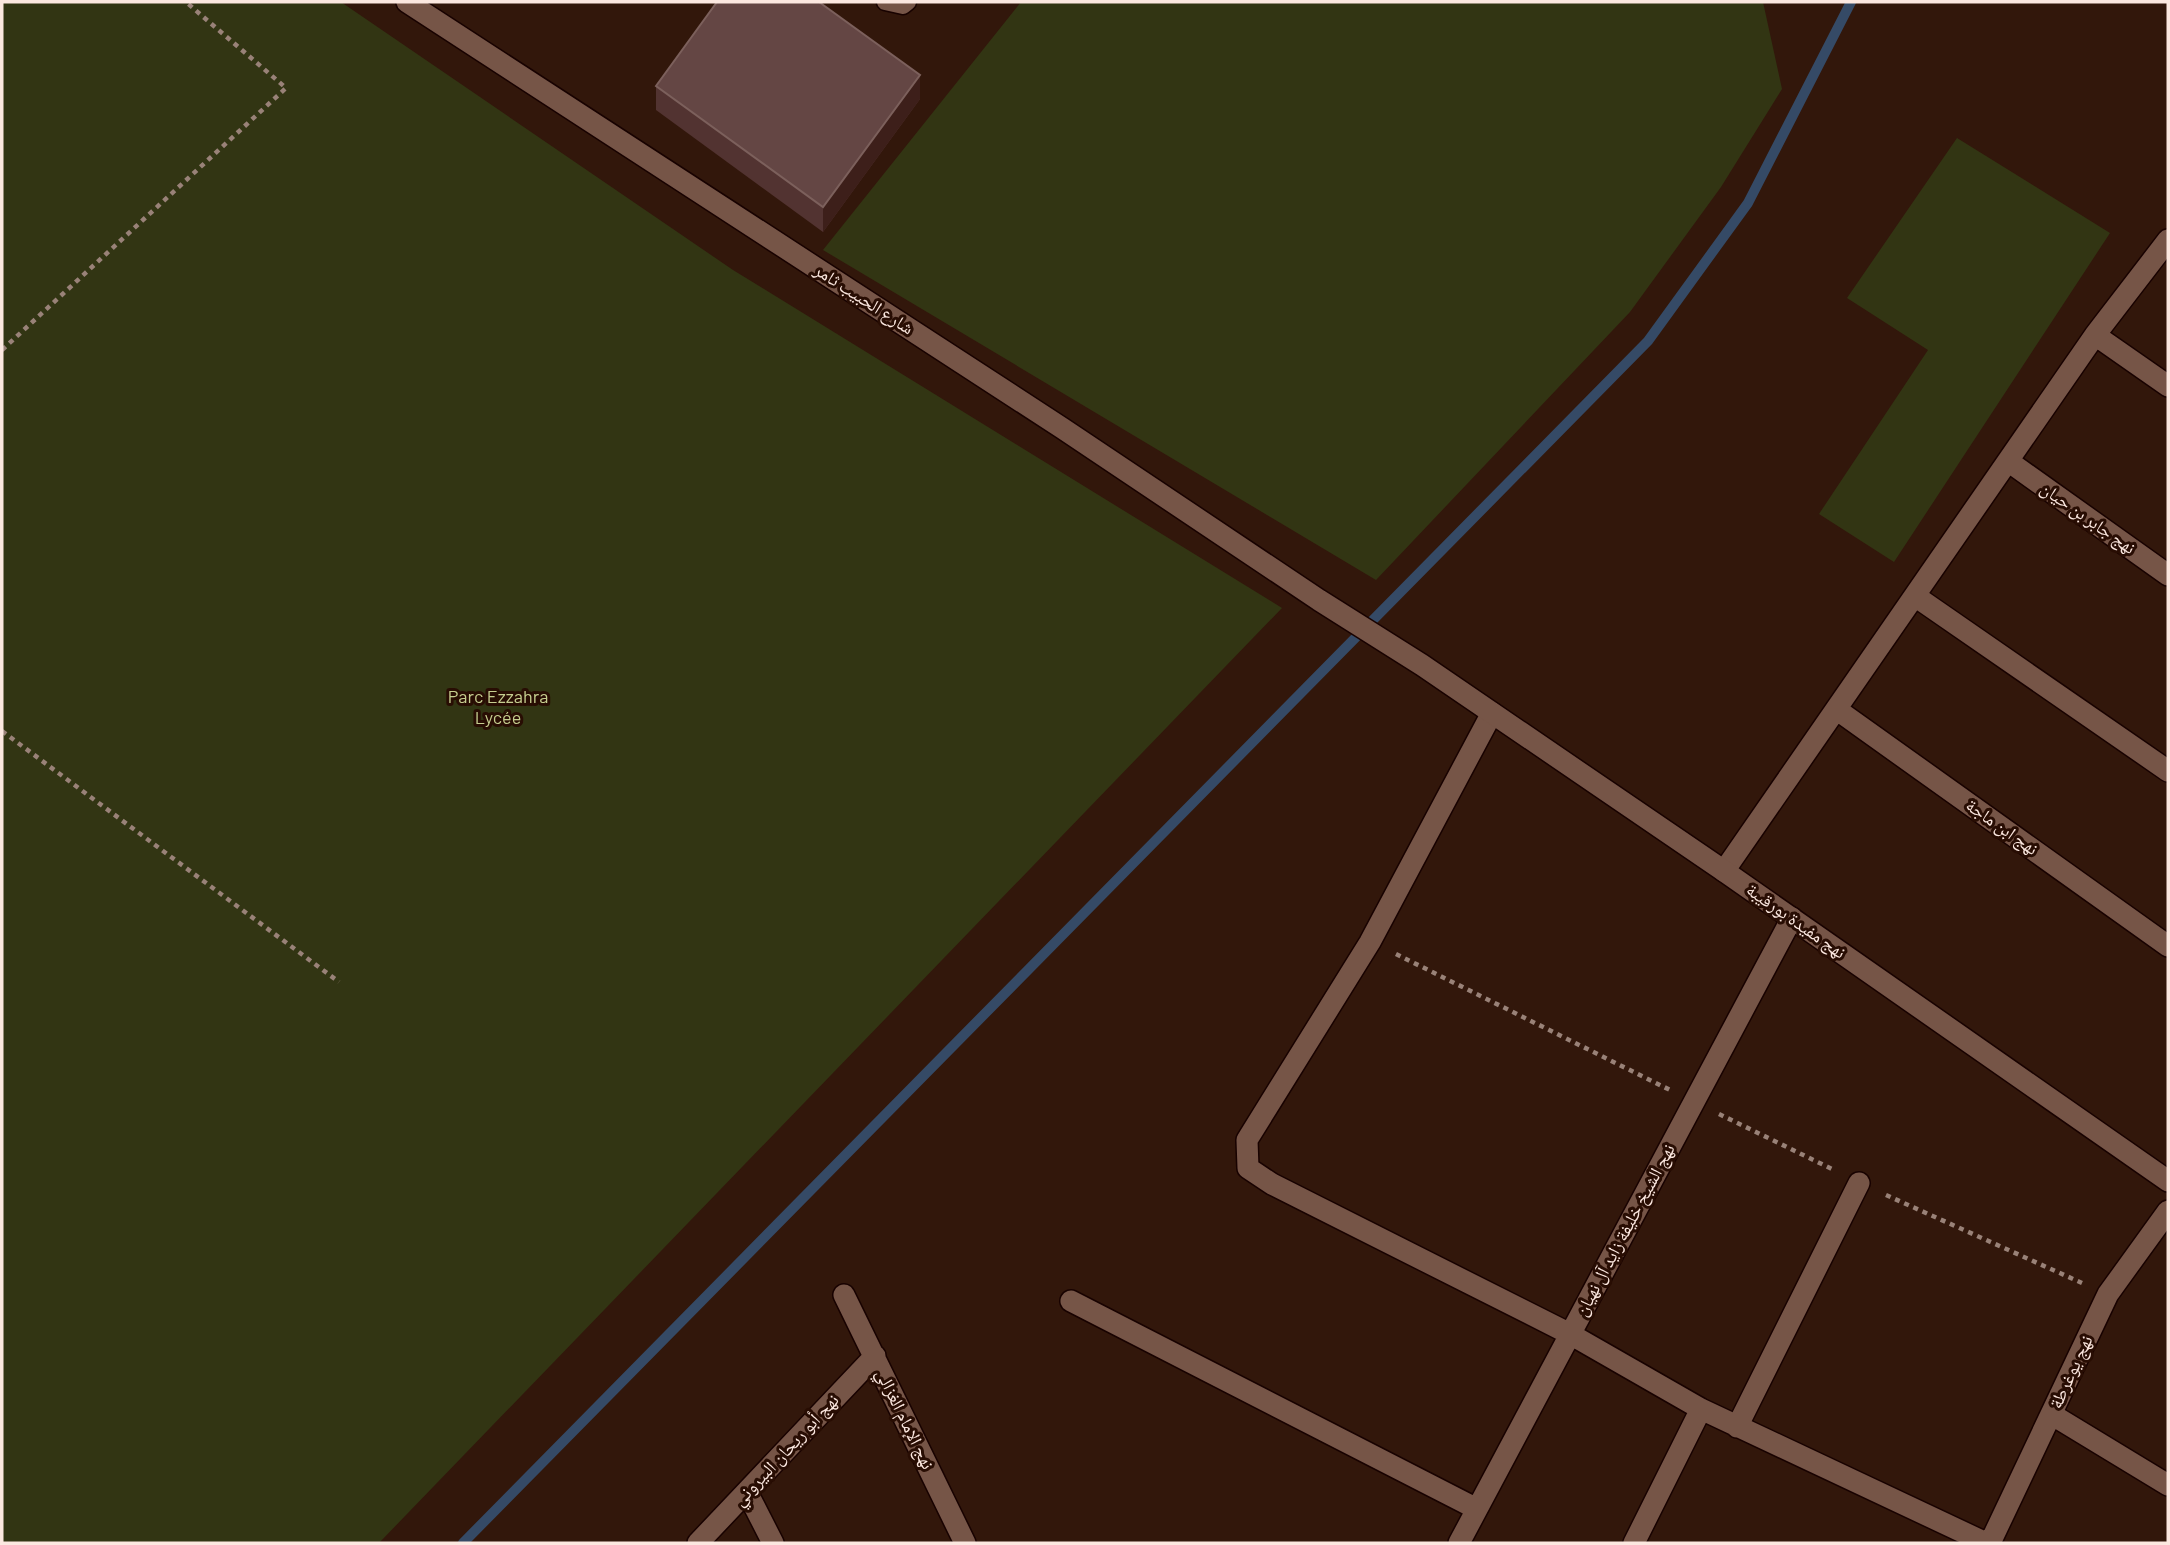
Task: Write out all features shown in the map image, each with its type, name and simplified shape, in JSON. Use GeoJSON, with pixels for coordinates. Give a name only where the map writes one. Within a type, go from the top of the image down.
{"type":"FeatureCollection","features":[{"type":"Feature","properties":{"kind":"street","name":"شارع الحبيب ثامر"},"geometry":{"type":"LineString","coordinates":[[407,2],[1422,665]]}},
{"type":"Feature","properties":{"kind":"street"},"geometry":{"type":"LineString","coordinates":[[1724,871],[2095,335],[2168,240]]}},
{"type":"Feature","properties":{"kind":"street"},"geometry":{"type":"LineString","coordinates":[[2095,335],[2168,386]]}},
{"type":"Feature","properties":{"kind":"street","name":"نهج جابر بن حيان"},"geometry":{"type":"LineString","coordinates":[[2008,461],[2168,575]]}},
{"type":"Feature","properties":{"kind":"street"},"geometry":{"type":"LineString","coordinates":[[1915,596],[2168,771]]}},
{"type":"Feature","properties":{"kind":"street","name":"نهج مفيدة بورقيبة"},"geometry":{"type":"LineString","coordinates":[[1422,665],[1792,918],[2168,1181]]}},
{"type":"Feature","properties":{"kind":"street","name":"نهج ابن ماجة"},"geometry":{"type":"LineString","coordinates":[[1836,709],[2168,946]]}},
{"type":"Feature","properties":{"kind":"street"},"geometry":{"type":"LineString","coordinates":[[1492,713],[1370,942],[1247,1140],[1248,1168],[1272,1184],[1570,1334],[1700,1409],[1988,1543]]}},
{"type":"Feature","properties":{"kind":"street","name":"نهج الشيخ خليفة زايد آل نهيان"},"geometry":{"type":"LineString","coordinates":[[1459,1543],[1792,918]]}},
{"type":"Feature","properties":{"kind":"street"},"geometry":{"type":"LineString","coordinates":[[1737,1427],[1859,1183]]}},
{"type":"Feature","properties":{"kind":"street","name":"نهج يوغرطة"},"geometry":{"type":"LineString","coordinates":[[1988,1543],[2108,1294],[2168,1211]]}},
{"type":"Feature","properties":{"kind":"street","name":"نهج الإمام الغزالي"},"geometry":{"type":"LineString","coordinates":[[844,1294],[965,1543]]}},
{"type":"Feature","properties":{"kind":"street"},"geometry":{"type":"LineString","coordinates":[[1071,1301],[1477,1509]]}},
{"type":"Feature","properties":{"kind":"street","name":"نهج أبو ريحان البيروني"},"geometry":{"type":"LineString","coordinates":[[698,1543],[875,1356]]}},
{"type":"Feature","properties":{"kind":"street"},"geometry":{"type":"LineString","coordinates":[[1634,1543],[1700,1409]]}},
{"type":"Feature","properties":{"kind":"street"},"geometry":{"type":"LineString","coordinates":[[2051,1414],[2168,1485]]}},
{"type":"Feature","properties":{"kind":"street"},"geometry":{"type":"LineString","coordinates":[[747,1492],[773,1543]]}},
{"type":"Feature","properties":{"kind":"lane"},"geometry":{"type":"LineString","coordinates":[[885,2],[903,6],[908,2]]}},
{"type":"Feature","properties":{"kind":"path"},"geometry":{"type":"LineString","coordinates":[[2,350],[286,88],[186,2]]}},
{"type":"Feature","properties":{"kind":"path"},"geometry":{"type":"LineString","coordinates":[[2,731],[339,982]]}},
{"type":"Feature","properties":{"kind":"path"},"geometry":{"type":"LineString","coordinates":[[1370,942],[1859,1183],[2108,1294]]}},
{"type":"Feature","properties":{"kind":"green space","name":"Parc Ezzahra Lycée"},"geometry":{"type":"Polygon","coordinates":[[[2,2],[341,2],[733,270],[1282,608],[379,1543],[2,1543],[2,2]]]}},
{"type":"Feature","properties":{"kind":"green space"},"geometry":{"type":"Polygon","coordinates":[[[1021,2],[1763,2],[1782,89],[1721,187],[1630,312],[1376,580],[823,250],[1021,2]]]}},
{"type":"Feature","properties":{"kind":"green space"},"geometry":{"type":"Polygon","coordinates":[[[1957,138],[2110,233],[1894,562],[1819,514],[1928,350],[1847,298],[1957,138]]]}},
{"type":"Feature","properties":{"kind":"building"},"geometry":{"type":"Polygon","coordinates":[[[717,2],[819,2],[920,75],[823,207],[656,86],[717,2]]]}},
{"type":"Feature","properties":{"kind":"waterway"},"geometry":{"type":"LineString","coordinates":[[463,1543],[1648,341],[1748,203],[1851,2]]}}]}
